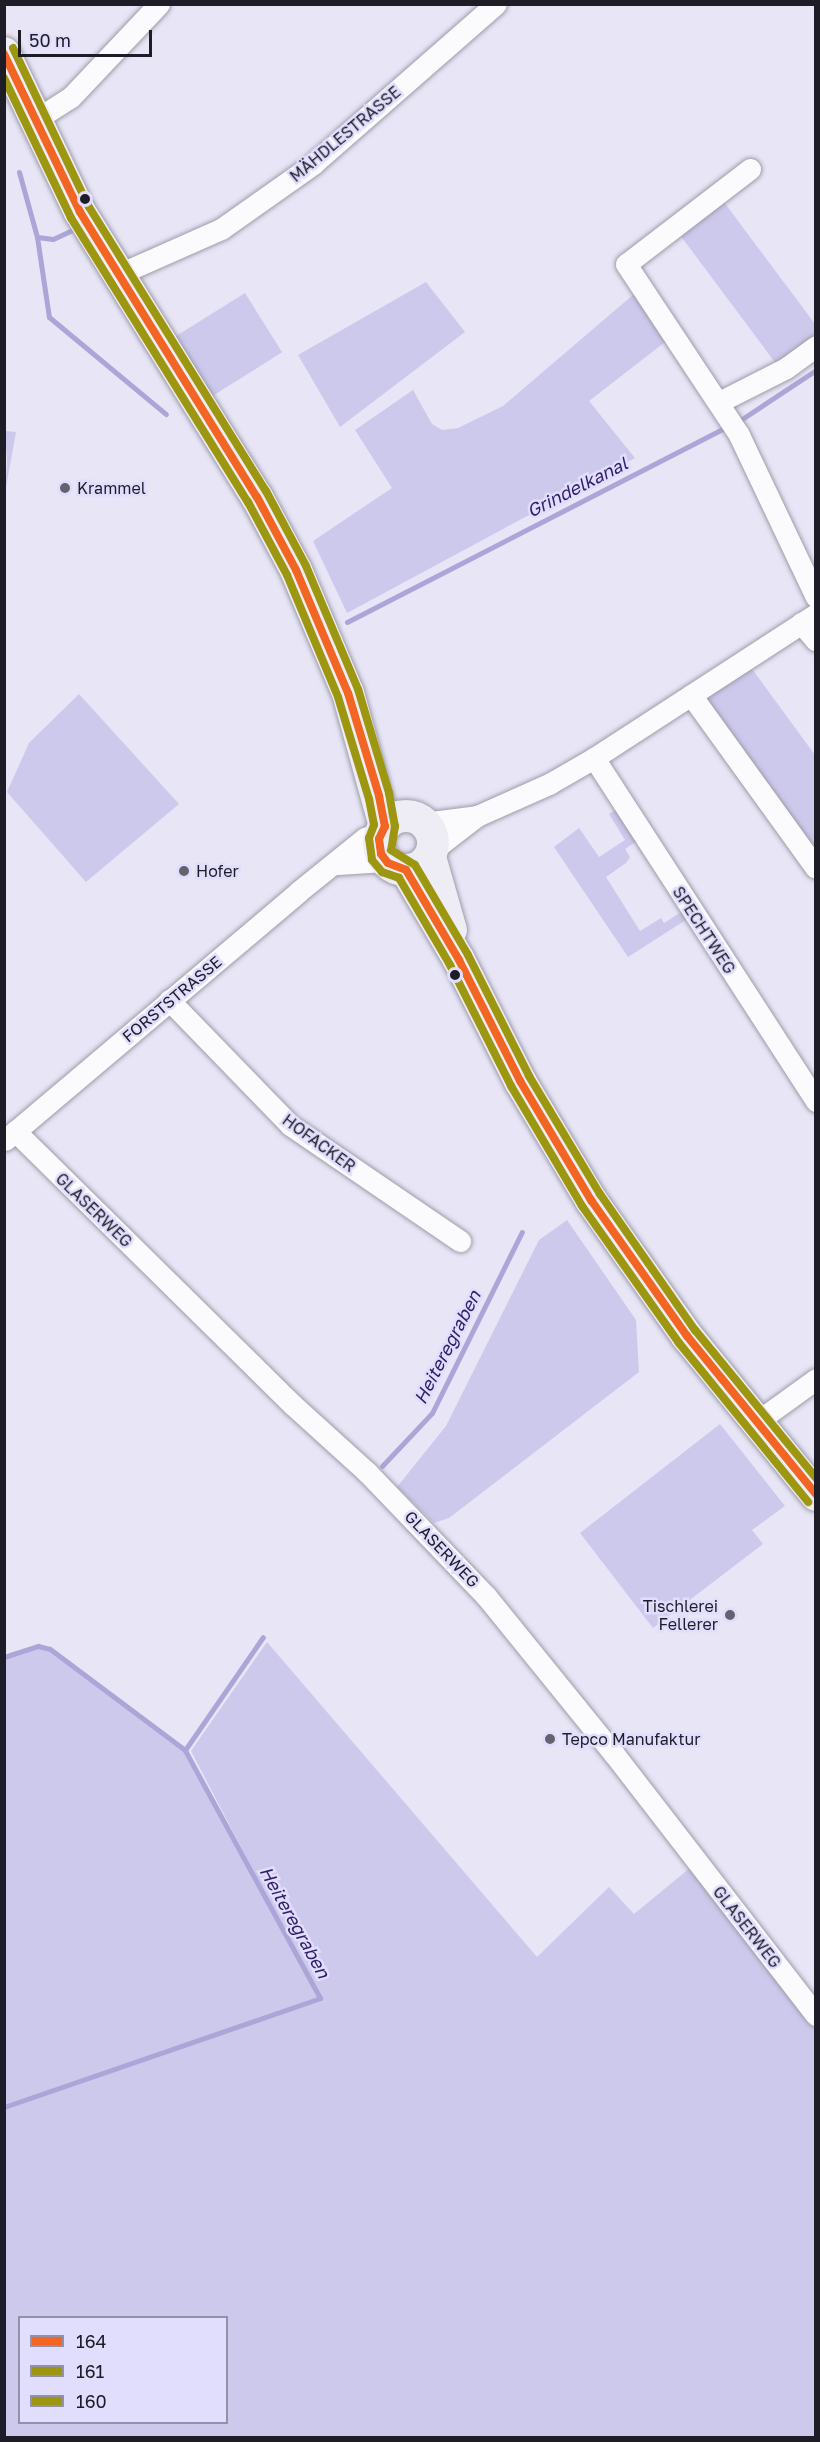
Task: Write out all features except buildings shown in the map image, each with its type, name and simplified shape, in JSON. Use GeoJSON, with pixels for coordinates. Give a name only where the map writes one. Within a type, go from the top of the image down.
{"type":"FeatureCollection","features":[{"type":"Feature","properties":{"kind":"main road"},"geometry":{"type":"LineString","coordinates":[[4,53],[80,212],[117,275],[257,497],[296,570],[407,842],[459,960],[520,1081],[591,1200],[681,1329],[816,1495]]}},
{"type":"Feature","properties":{"kind":"street"},"geometry":{"type":"LineString","coordinates":[[35,120],[71,98],[159,4]]}},
{"type":"Feature","properties":{"kind":"street","name":"MÄHDLESTRASSE"},"geometry":{"type":"LineString","coordinates":[[117,275],[221,229],[313,164],[496,4]]}},
{"type":"Feature","properties":{"kind":"street"},"geometry":{"type":"LineString","coordinates":[[750,169],[626,264],[722,406],[739,435],[816,597]]}},
{"type":"Feature","properties":{"kind":"street"},"geometry":{"type":"LineString","coordinates":[[722,406],[786,368],[816,346]]}},
{"type":"Feature","properties":{"kind":"street"},"geometry":{"type":"LineString","coordinates":[[337,864],[407,842],[477,816],[549,784],[594,758],[808,619],[816,641]]}},
{"type":"Feature","properties":{"kind":"street"},"geometry":{"type":"LineString","coordinates":[[691,695],[816,868]]}},
{"type":"Feature","properties":{"kind":"street","name":"SPECHTWEG"},"geometry":{"type":"LineString","coordinates":[[594,758],[816,1101]]}},
{"type":"Feature","properties":{"kind":"street","name":"FORSTSTRASSE"},"geometry":{"type":"LineString","coordinates":[[8,1135],[169,1000],[337,864],[365,838],[407,842],[477,816]]}},
{"type":"Feature","properties":{"kind":"street","name":"HOFACKER"},"geometry":{"type":"LineString","coordinates":[[169,1000],[290,1125],[460,1241]]}},
{"type":"Feature","properties":{"kind":"street","name":"GLASERWEG"},"geometry":{"type":"LineString","coordinates":[[8,1135],[367,1472],[486,1596],[614,1754],[816,2015]]}},
{"type":"Feature","properties":{"kind":"street"},"geometry":{"type":"LineString","coordinates":[[755,1422],[816,1379]]}},
{"type":"Feature","properties":{"kind":"shaded area"},"geometry":{"type":"Polygon","coordinates":[[[724,202],[815,324],[815,338],[777,365],[680,235],[724,202]]]}},
{"type":"Feature","properties":{"kind":"shaded area"},"geometry":{"type":"Polygon","coordinates":[[[426,282],[465,332],[340,427],[298,355],[426,282]]]}},
{"type":"Feature","properties":{"kind":"shaded area"},"geometry":{"type":"Polygon","coordinates":[[[245,293],[282,352],[211,397],[174,338],[245,293]]]}},
{"type":"Feature","properties":{"kind":"shaded area"},"geometry":{"type":"Polygon","coordinates":[[[634,294],[669,339],[589,401],[635,458],[347,613],[313,541],[392,488],[355,430],[413,390],[432,424],[442,430],[458,428],[503,406],[634,294]]]}},
{"type":"Feature","properties":{"kind":"shaded area"},"geometry":{"type":"Polygon","coordinates":[[[5,431],[16,432],[5,493],[7,461],[5,431]]]}},
{"type":"Feature","properties":{"kind":"shaded area"},"geometry":{"type":"Polygon","coordinates":[[[750,666],[815,755],[815,860],[705,697],[750,666]]]}},
{"type":"Feature","properties":{"kind":"shaded area"},"geometry":{"type":"Polygon","coordinates":[[[79,694],[179,804],[86,882],[7,792],[29,743],[79,694]]]}},
{"type":"Feature","properties":{"kind":"shaded area"},"geometry":{"type":"Polygon","coordinates":[[[619,808],[640,839],[625,849],[630,857],[626,863],[606,877],[640,931],[661,918],[664,923],[683,911],[689,918],[628,957],[554,847],[579,828],[599,857],[625,840],[609,814],[619,808]]]}},
{"type":"Feature","properties":{"kind":"shaded area"},"geometry":{"type":"Polygon","coordinates":[[[567,1220],[636,1320],[639,1372],[449,1518],[434,1523],[397,1487],[446,1426],[539,1240],[567,1220]]]}},
{"type":"Feature","properties":{"kind":"shaded area"},"geometry":{"type":"Polygon","coordinates":[[[720,1424],[785,1506],[752,1530],[763,1544],[653,1628],[580,1533],[720,1424]]]}},
{"type":"Feature","properties":{"kind":"shaded area"},"geometry":{"type":"Polygon","coordinates":[[[267,1642],[537,1957],[609,1887],[634,1914],[690,1868],[815,2016],[815,2437],[5,2437],[4,1657],[38,1646],[50,1649],[185,1750],[297,1955],[191,1751],[267,1642]]]}},
{"type":"Feature","properties":{"kind":"waterway","name":"Grindelkanal"},"geometry":{"type":"LineString","coordinates":[[19,172],[37,237],[49,317],[166,414]]}},
{"type":"Feature","properties":{"kind":"waterway"},"geometry":{"type":"LineString","coordinates":[[37,237],[53,239],[70,231]]}},
{"type":"Feature","properties":{"kind":"waterway","name":"Grindelkanal"},"geometry":{"type":"LineString","coordinates":[[736,423],[816,370]]}},
{"type":"Feature","properties":{"kind":"waterway","name":"Grindelkanal"},"geometry":{"type":"LineString","coordinates":[[347,622],[727,427]]}},
{"type":"Feature","properties":{"kind":"waterway","name":"Heiteregraben"},"geometry":{"type":"LineString","coordinates":[[382,1466],[432,1413],[522,1232]]}},
{"type":"Feature","properties":{"kind":"waterway","name":"Heiteregraben"},"geometry":{"type":"LineString","coordinates":[[4,2107],[320,1998],[185,1750],[263,1637]]}},
{"type":"Feature","properties":{"kind":"waterway"},"geometry":{"type":"LineString","coordinates":[[4,1657],[38,1646],[50,1649],[185,1750]]}},
{"type":"Feature","properties":{"kind":"transit line","name":"160"},"geometry":{"type":"LineString","coordinates":[[13,48],[89,207],[266,491],[306,566],[358,689],[389,793],[395,826],[391,850],[415,865],[468,955],[529,1076],[600,1194],[695,1330],[816,1478]]}},
{"type":"Feature","properties":{"kind":"transit line","name":"164"},"geometry":{"type":"LineString","coordinates":[[4,54],[80,212],[257,497],[296,570],[348,693],[379,796],[385,826],[379,839],[381,854],[388,863],[406,870],[459,960],[520,1081],[591,1200],[687,1336],[816,1494]]}},
{"type":"Feature","properties":{"kind":"transit line","name":"161"},"geometry":{"type":"LineString","coordinates":[[4,78],[71,218],[248,502],[287,575],[338,697],[369,799],[374,825],[369,838],[372,860],[382,872],[399,878],[450,965],[511,1086],[582,1206],[679,1343],[808,1502]]}},
{"type":"Feature","properties":{"kind":"place","name":"Krammel"},"geometry":{"type":"Point","coordinates":[65,488]}},
{"type":"Feature","properties":{"kind":"place","name":"Hofer"},"geometry":{"type":"Point","coordinates":[184,871]}},
{"type":"Feature","properties":{"kind":"place","name":"Tischlerei Fellerer"},"geometry":{"type":"Point","coordinates":[730,1615]}},
{"type":"Feature","properties":{"kind":"place","name":"Tepco Manufaktur"},"geometry":{"type":"Point","coordinates":[550,1739]}}]}
